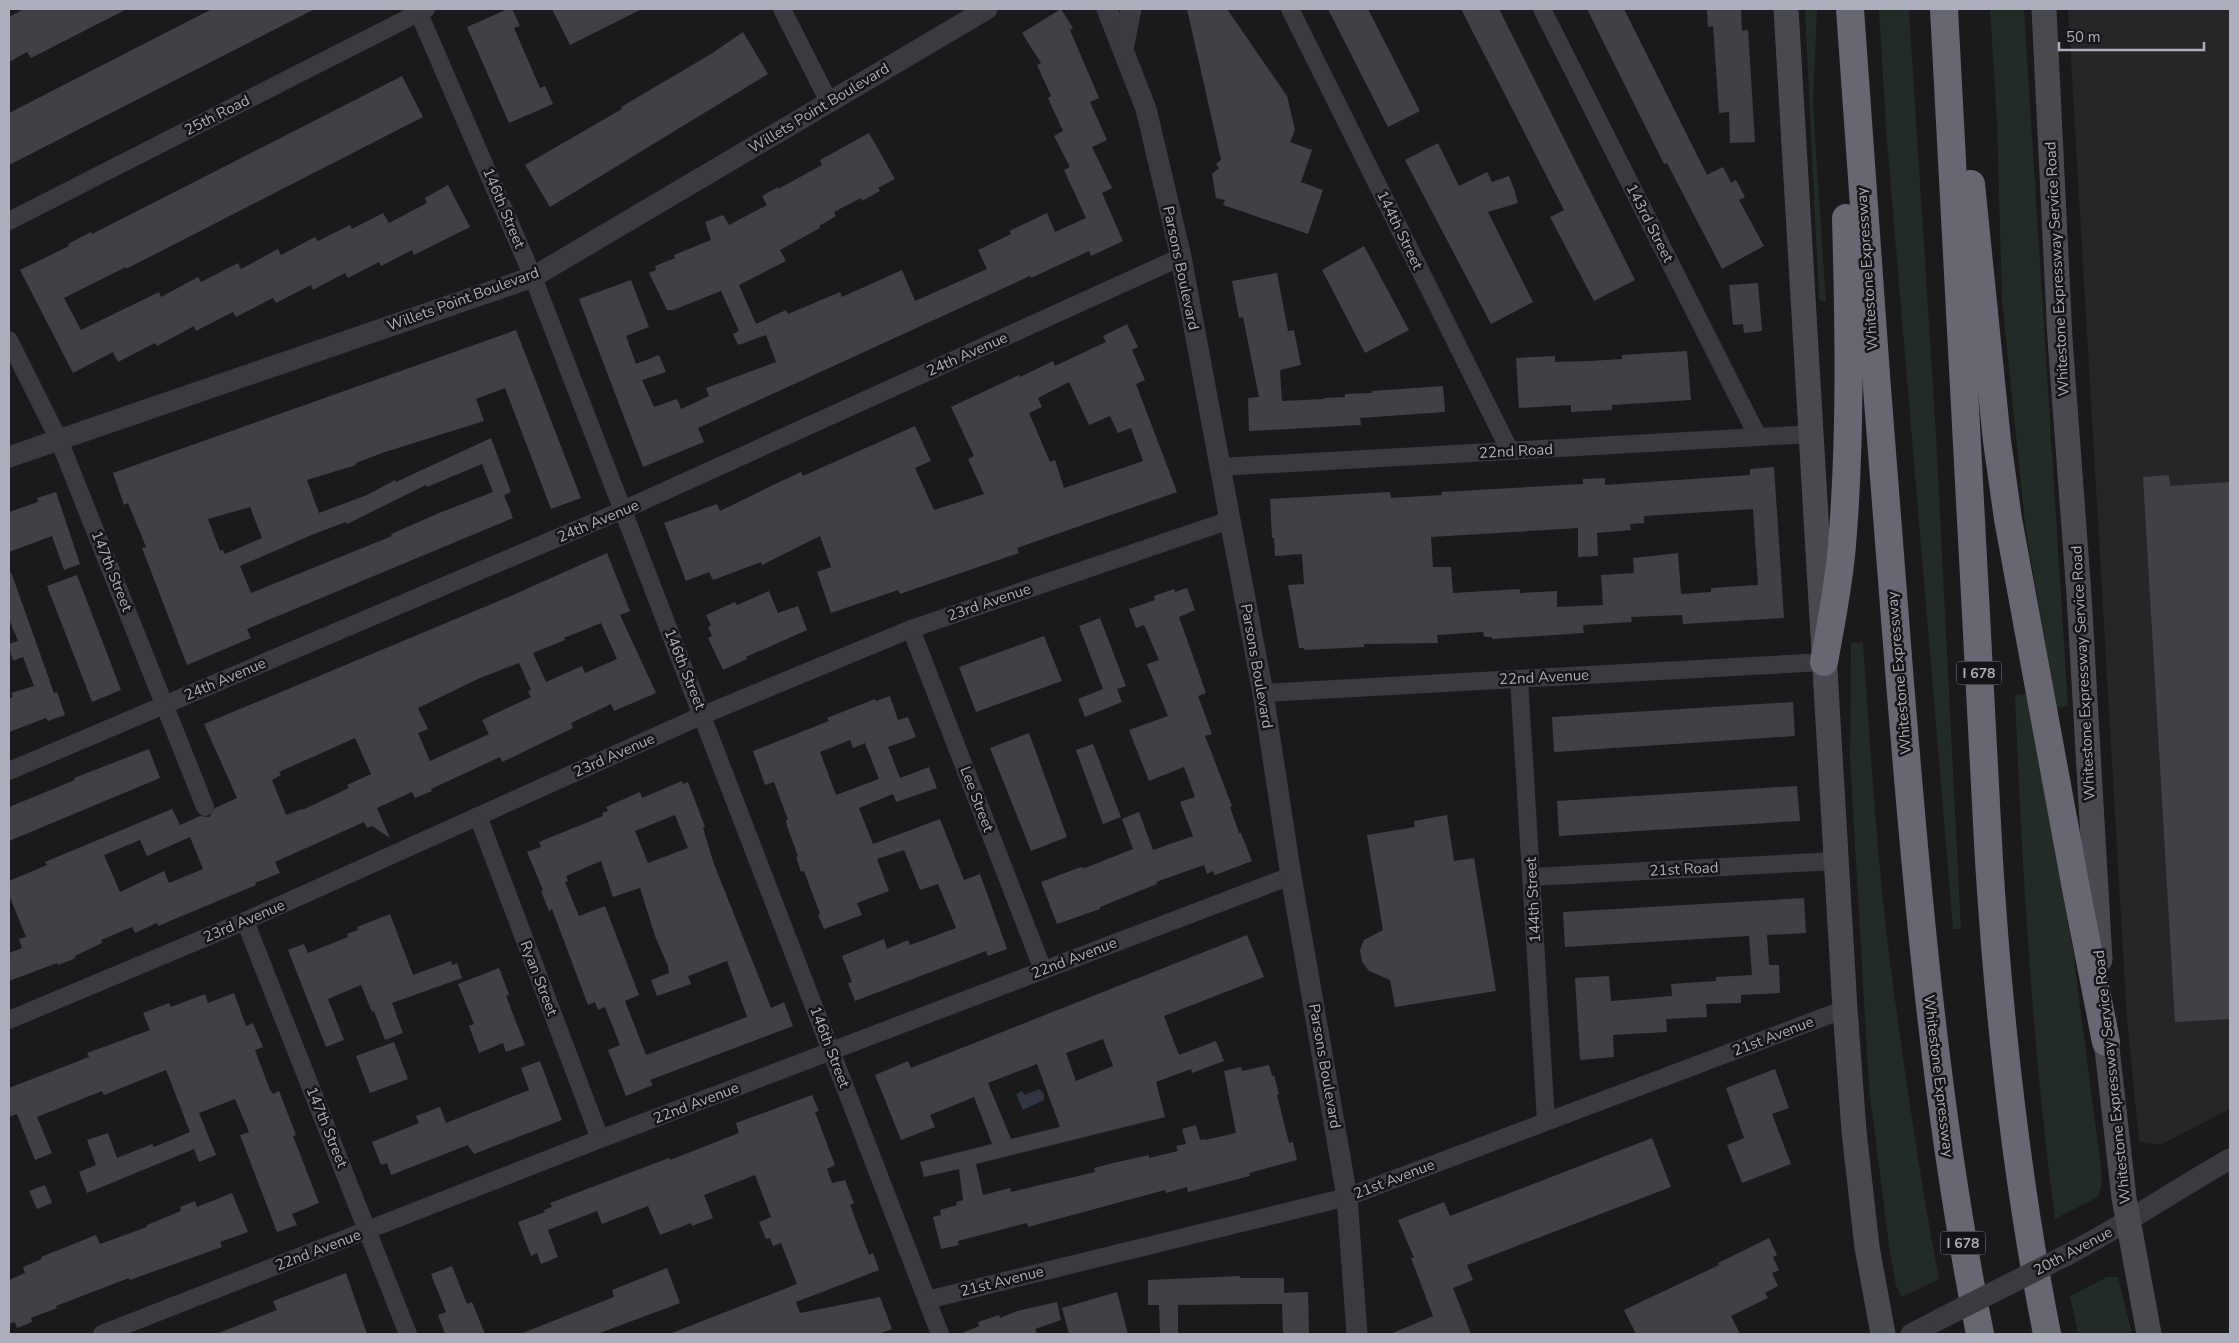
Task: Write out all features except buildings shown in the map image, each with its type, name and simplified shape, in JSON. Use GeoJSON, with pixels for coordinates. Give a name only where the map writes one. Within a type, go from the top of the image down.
{"type":"FeatureCollection","features":[{"type":"Feature","properties":{"kind":"highway"},"geometry":{"type":"LineString","coordinates":[[1824,662],[1842,544],[1849,407],[1842,9]]}},
{"type":"Feature","properties":{"kind":"highway","name":"Whitestone Expressway"},"geometry":{"type":"LineString","coordinates":[[1850,9],[1874,374],[1919,905],[1948,1151],[1980,1334]]}},
{"type":"Feature","properties":{"kind":"highway","name":"I 678"},"geometry":{"type":"LineString","coordinates":[[1944,9],[1989,861],[1999,1002],[2020,1176],[2047,1334]]}},
{"type":"Feature","properties":{"kind":"highway"},"geometry":{"type":"LineString","coordinates":[[1953,9],[2004,494],[2071,864],[2106,1042]]}},
{"type":"Feature","properties":{"kind":"main road"},"geometry":{"type":"LineString","coordinates":[[1786,9],[1845,1009],[1854,1131],[1867,1248],[1883,1334]]}},
{"type":"Feature","properties":{"kind":"main road","name":"Whitestone Expressway Service Road"},"geometry":{"type":"LineString","coordinates":[[2044,9],[2060,339],[2079,595],[2096,908],[2106,1042],[2128,1222],[2149,1334]]}},
{"type":"Feature","properties":{"kind":"street"},"geometry":{"type":"LineString","coordinates":[[782,9],[829,102]]}},
{"type":"Feature","properties":{"kind":"street","name":"Willets Point Boulevard"},"geometry":{"type":"LineString","coordinates":[[9,457],[533,277],[987,9]]}},
{"type":"Feature","properties":{"kind":"street","name":"Parsons Boulevard"},"geometry":{"type":"LineString","coordinates":[[1107,9],[1146,109],[1180,257],[1263,693],[1291,876],[1347,1197],[1357,1334]]}},
{"type":"Feature","properties":{"kind":"street"},"geometry":{"type":"LineString","coordinates":[[1123,49],[1131,9]]}},
{"type":"Feature","properties":{"kind":"street","name":"144th Street"},"geometry":{"type":"LineString","coordinates":[[1290,9],[1510,451]]}},
{"type":"Feature","properties":{"kind":"street","name":"143rd Street"},"geometry":{"type":"LineString","coordinates":[[1542,9],[1758,437]]}},
{"type":"Feature","properties":{"kind":"street","name":"25th Road"},"geometry":{"type":"LineString","coordinates":[[9,221],[421,10]]}},
{"type":"Feature","properties":{"kind":"street","name":"146th Street"},"geometry":{"type":"LineString","coordinates":[[421,10],[533,277],[940,1334]]}},
{"type":"Feature","properties":{"kind":"street","name":"24th Avenue"},"geometry":{"type":"LineString","coordinates":[[9,771],[623,510],[1180,257]]}},
{"type":"Feature","properties":{"kind":"street","name":"147th Street"},"geometry":{"type":"LineString","coordinates":[[9,340],[59,440],[205,807]]}},
{"type":"Feature","properties":{"kind":"street","name":"22nd Road"},"geometry":{"type":"LineString","coordinates":[[1220,467],[1812,434]]}},
{"type":"Feature","properties":{"kind":"street","name":"23rd Avenue"},"geometry":{"type":"LineString","coordinates":[[9,1020],[245,921],[703,715],[911,628],[1230,520]]}},
{"type":"Feature","properties":{"kind":"street","name":"Lee Street"},"geometry":{"type":"LineString","coordinates":[[911,628],[1043,970]]}},
{"type":"Feature","properties":{"kind":"street","name":"22nd Avenue"},"geometry":{"type":"LineString","coordinates":[[1263,693],[1824,662]]}},
{"type":"Feature","properties":{"kind":"street","name":"144th Street"},"geometry":{"type":"LineString","coordinates":[[1519,679],[1546,1122]]}},
{"type":"Feature","properties":{"kind":"street","name":"Ryan Street"},"geometry":{"type":"LineString","coordinates":[[478,816],[600,1139]]}},
{"type":"Feature","properties":{"kind":"street","name":"21st Road"},"geometry":{"type":"LineString","coordinates":[[1532,877],[1836,861]]}},
{"type":"Feature","properties":{"kind":"street","name":"22nd Avenue"},"geometry":{"type":"LineString","coordinates":[[102,1334],[600,1139],[1291,876]]}},
{"type":"Feature","properties":{"kind":"street","name":"147th Street"},"geometry":{"type":"LineString","coordinates":[[245,921],[408,1334]]}},
{"type":"Feature","properties":{"kind":"street","name":"21st Avenue"},"geometry":{"type":"LineString","coordinates":[[927,1300],[1347,1197],[1845,1009]]}},
{"type":"Feature","properties":{"kind":"street","name":"20th Avenue"},"geometry":{"type":"LineString","coordinates":[[1911,1334],[2128,1222],[2188,1183],[2230,1159]]}},
{"type":"Feature","properties":{"kind":"shaded area"},"geometry":{"type":"Polygon","coordinates":[[[1805,9],[1817,9],[1813,107],[1826,302],[1819,300],[1805,9]]]}},
{"type":"Feature","properties":{"kind":"shaded area"},"geometry":{"type":"Polygon","coordinates":[[[1879,9],[1909,9],[1936,435],[1961,929],[1953,929],[1886,129],[1879,9]]]}},
{"type":"Feature","properties":{"kind":"shaded area"},"geometry":{"type":"Polygon","coordinates":[[[1990,9],[2024,9],[2068,706],[2056,707],[2025,524],[2002,300],[1997,122],[1990,9]]]}},
{"type":"Feature","properties":{"kind":"shaded area"},"geometry":{"type":"Polygon","coordinates":[[[2068,9],[2230,9],[2230,1109],[2160,1145],[2139,1142],[2127,1020],[2068,9]]]}},
{"type":"Feature","properties":{"kind":"shaded area"},"geometry":{"type":"Polygon","coordinates":[[[1863,642],[1888,948],[1926,1208],[1939,1279],[1902,1297],[1896,1286],[1889,1246],[1869,1087],[1850,759],[1851,643],[1863,642]]]}},
{"type":"Feature","properties":{"kind":"shaded area"},"geometry":{"type":"Polygon","coordinates":[[[2027,694],[2073,951],[2102,1176],[2098,1197],[2055,1219],[2034,1023],[2021,826],[2015,695],[2027,694]]]}},
{"type":"Feature","properties":{"kind":"shaded area"},"geometry":{"type":"Polygon","coordinates":[[[1039,1089],[1044,1094],[1044,1100],[1023,1110],[1016,1094],[1022,1091],[1025,1095],[1039,1089]]]}},
{"type":"Feature","properties":{"kind":"shaded area"},"geometry":{"type":"Polygon","coordinates":[[[2107,1277],[2118,1277],[2132,1334],[2078,1334],[2070,1296],[2107,1277]]]}}]}
